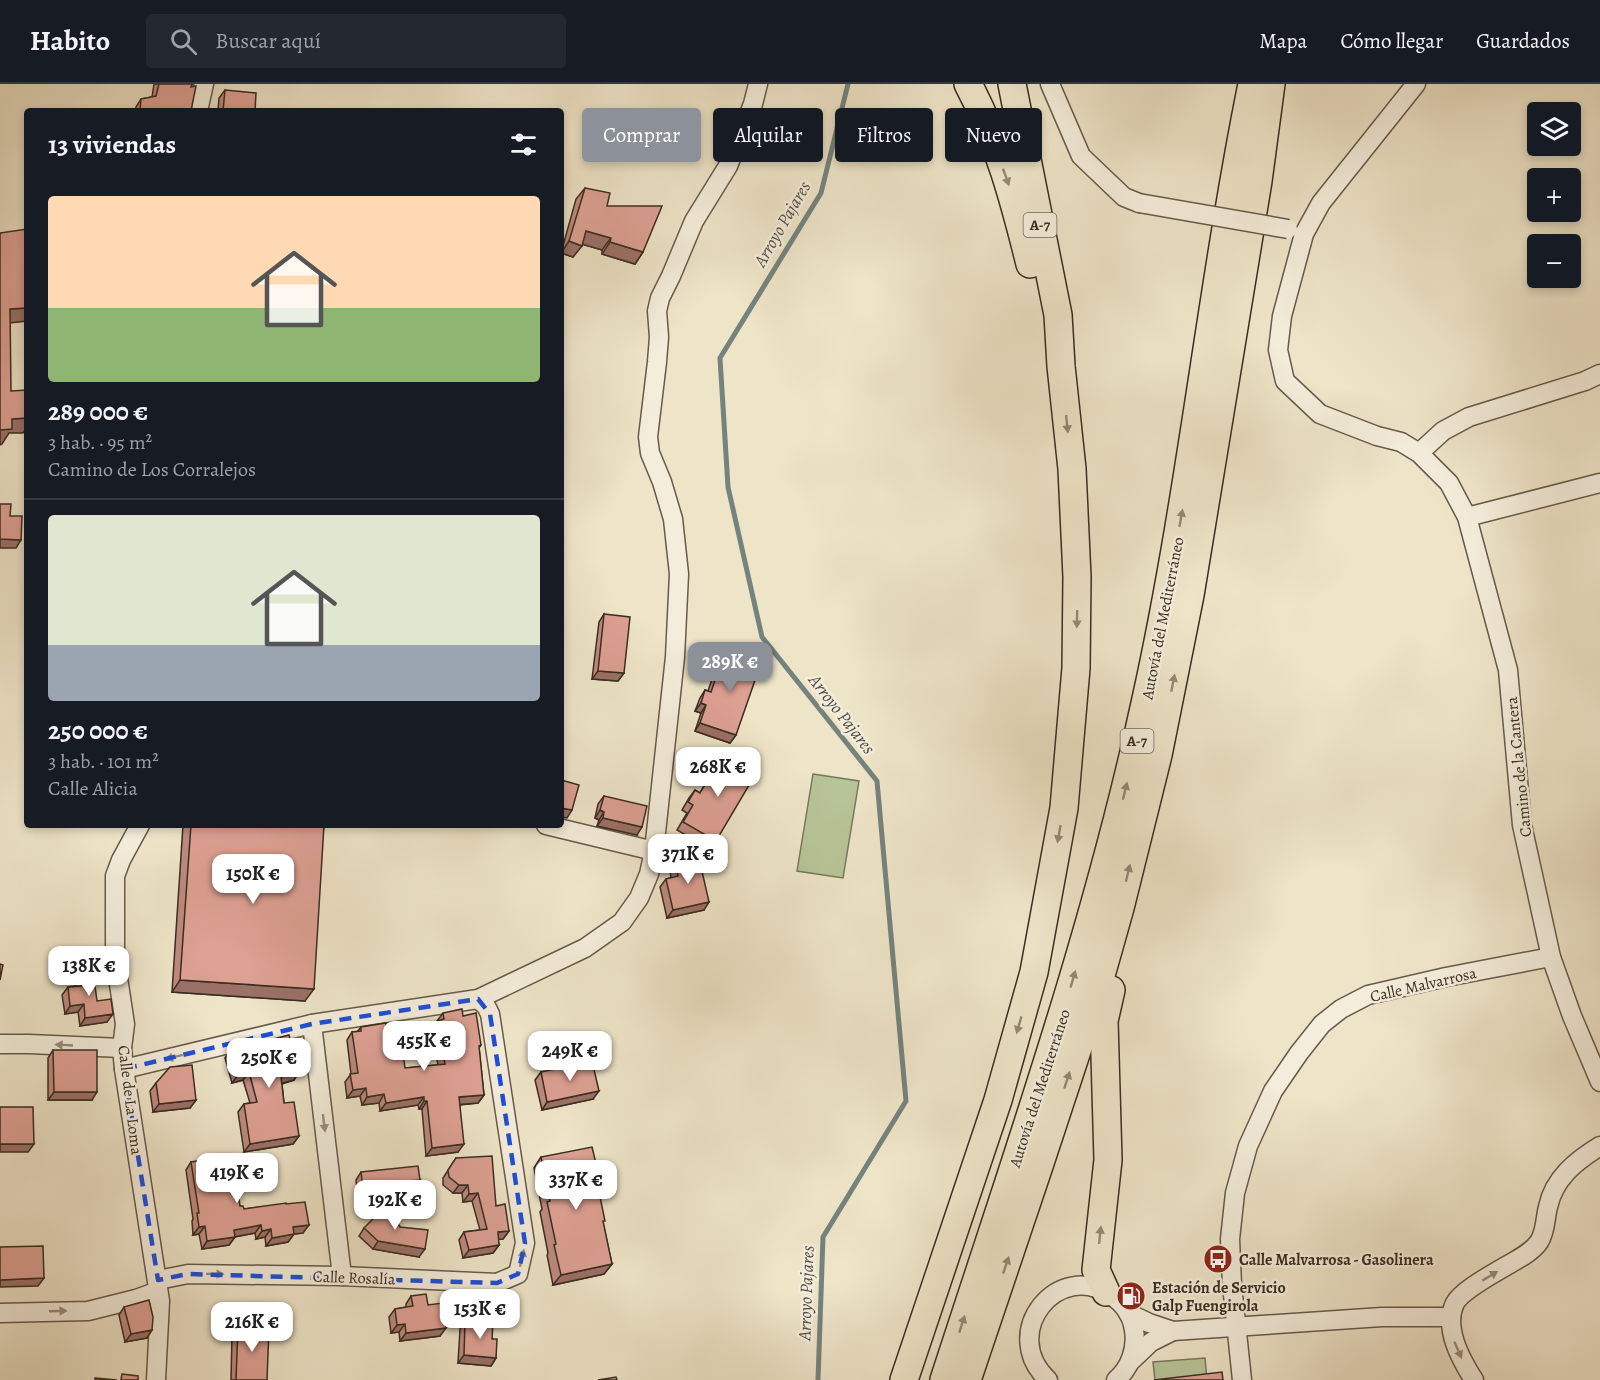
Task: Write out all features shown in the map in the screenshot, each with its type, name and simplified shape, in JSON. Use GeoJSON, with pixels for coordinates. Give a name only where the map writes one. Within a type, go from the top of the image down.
{"type":"FeatureCollection","features":[{"type":"Feature","properties":{"kind":"highway"},"geometry":{"type":"LineString","coordinates":[[968,84],[991,134],[1014,197],[1043,317],[1061,366]]}},
{"type":"Feature","properties":{"kind":"highway","name":"A-7"},"geometry":{"type":"LineString","coordinates":[[904,1380],[998,1100],[1034,972],[1064,808],[1076,668],[1077,577],[1072,469],[1058,315],[1012,84]]}},
{"type":"Feature","properties":{"kind":"highway","name":"Autovía del Mediterráneo"},"geometry":{"type":"LineString","coordinates":[[944,1380],[1066,1003],[1126,786],[1147,696],[1182,513],[1236,162],[1252,84]]}},
{"type":"Feature","properties":{"kind":"highway"},"geometry":{"type":"LineString","coordinates":[[967,1380],[1089,1015],[1120,908],[1158,754],[1190,595],[1258,181],[1271,84]]}},
{"type":"Feature","properties":{"kind":"highway"},"geometry":{"type":"LineString","coordinates":[[1258,181],[1275,136],[1286,84]]}},
{"type":"Feature","properties":{"kind":"highway"},"geometry":{"type":"LineString","coordinates":[[1106,1292],[1096,1270],[1108,1160],[1104,1021],[1120,948],[1120,908]]}},
{"type":"Feature","properties":{"kind":"street"},"geometry":{"type":"LineString","coordinates":[[199,108],[204,84]]}},
{"type":"Feature","properties":{"kind":"street"},"geometry":{"type":"LineString","coordinates":[[124,1069],[312,1024],[478,999],[585,948],[622,922],[639,898],[649,874],[654,851],[675,657],[679,574],[673,519],[650,453],[648,437],[657,362],[657,311],[660,298],[694,221],[728,166],[753,104],[758,84]]}},
{"type":"Feature","properties":{"kind":"street"},"geometry":{"type":"LineString","coordinates":[[1050,84],[1082,156],[1124,197],[1139,203],[1296,232]]}},
{"type":"Feature","properties":{"kind":"street","name":"Camino de la Cantera"},"geometry":{"type":"LineString","coordinates":[[1416,84],[1296,232],[1278,350],[1285,381],[1320,414],[1377,436],[1401,442],[1419,453],[1449,483],[1467,517],[1508,670],[1522,825],[1551,957],[1572,1016],[1600,1082]]}},
{"type":"Feature","properties":{"kind":"street"},"geometry":{"type":"LineString","coordinates":[[1419,453],[1443,431],[1469,417],[1585,381],[1600,374]]}},
{"type":"Feature","properties":{"kind":"street"},"geometry":{"type":"LineString","coordinates":[[1467,517],[1600,483]]}},
{"type":"Feature","properties":{"kind":"street","name":"Calle de La Loma"},"geometry":{"type":"LineString","coordinates":[[138,828],[115,876],[115,958],[125,1024],[122,1048],[124,1069],[160,1301],[156,1380]]}},
{"type":"Feature","properties":{"kind":"street"},"geometry":{"type":"LineString","coordinates":[[558,828],[654,851]]}},
{"type":"Feature","properties":{"kind":"street","name":"Calle Malvarrosa"},"geometry":{"type":"LineString","coordinates":[[1242,1380],[1232,1285],[1230,1239],[1235,1193],[1248,1146],[1273,1091],[1299,1053],[1323,1024],[1341,1009],[1368,995],[1551,957]]}},
{"type":"Feature","properties":{"kind":"street","name":"Calle Rosalía"},"geometry":{"type":"LineString","coordinates":[[0,1313],[88,1311],[136,1299],[158,1285],[188,1274],[342,1276],[497,1283],[518,1274],[525,1243],[524,1232],[490,1014],[486,1006],[478,999]]}},
{"type":"Feature","properties":{"kind":"street"},"geometry":{"type":"LineString","coordinates":[[312,1024],[342,1276]]}},
{"type":"Feature","properties":{"kind":"street"},"geometry":{"type":"LineString","coordinates":[[0,1044],[122,1048]]}},
{"type":"Feature","properties":{"kind":"street"},"geometry":{"type":"LineString","coordinates":[[1474,1380],[1453,1340],[1452,1317],[1455,1302],[1472,1287],[1529,1252],[1540,1240],[1552,1192],[1566,1171],[1600,1146]]}},
{"type":"Feature","properties":{"kind":"street"},"geometry":{"type":"LineString","coordinates":[[1047,1380],[1034,1364],[1030,1353],[1028,1342],[1030,1323],[1039,1308],[1053,1294],[1069,1287],[1086,1286],[1106,1292],[1121,1303],[1133,1324],[1134,1349],[1130,1362],[1116,1380]]}},
{"type":"Feature","properties":{"kind":"street"},"geometry":{"type":"LineString","coordinates":[[1128,1313],[1173,1331],[1382,1317],[1452,1317]]}},
{"type":"Feature","properties":{"kind":"street"},"geometry":{"type":"LineString","coordinates":[[1130,1362],[1151,1342],[1173,1331]]}},
{"type":"Feature","properties":{"kind":"highlighted area"},"geometry":{"type":"Polygon","coordinates":[[[478,999],[490,1014],[525,1243],[518,1274],[497,1283],[188,1274],[158,1280],[124,1069],[312,1024],[478,999]]]}},
{"type":"Feature","properties":{"kind":"green space"},"geometry":{"type":"Polygon","coordinates":[[[813,774],[859,781],[843,878],[797,871],[813,774]]]}},
{"type":"Feature","properties":{"kind":"green space"},"geometry":{"type":"Polygon","coordinates":[[[1205,1358],[1207,1380],[1155,1380],[1153,1362],[1205,1358]]]}},
{"type":"Feature","properties":{"kind":"building"},"geometry":{"type":"Polygon","coordinates":[[[159,84],[196,86],[192,108],[140,108],[141,99],[156,96],[159,84]]]}},
{"type":"Feature","properties":{"kind":"building"},"geometry":{"type":"Polygon","coordinates":[[[225,90],[256,93],[255,108],[223,108],[225,90]]]}},
{"type":"Feature","properties":{"kind":"building"},"geometry":{"type":"Polygon","coordinates":[[[585,188],[610,193],[607,206],[662,206],[643,252],[610,242],[611,238],[586,231],[582,246],[569,241],[585,188]]]}},
{"type":"Feature","properties":{"kind":"building"},"geometry":{"type":"Polygon","coordinates":[[[24,229],[24,308],[10,309],[11,391],[24,390],[24,418],[12,419],[12,429],[0,430],[0,233],[24,229]]]}},
{"type":"Feature","properties":{"kind":"building"},"geometry":{"type":"Polygon","coordinates":[[[0,504],[11,504],[10,516],[22,516],[21,540],[0,539],[0,504]]]}},
{"type":"Feature","properties":{"kind":"building"},"geometry":{"type":"Polygon","coordinates":[[[604,614],[630,617],[624,673],[598,671],[604,614]]]}},
{"type":"Feature","properties":{"kind":"building"},"geometry":{"type":"Polygon","coordinates":[[[725,651],[761,663],[736,735],[700,723],[706,705],[701,703],[705,690],[711,692],[725,651]]]}},
{"type":"Feature","properties":{"kind":"building"},"geometry":{"type":"Polygon","coordinates":[[[722,756],[755,775],[716,841],[683,822],[693,805],[688,802],[695,790],[700,793],[722,756]]]}},
{"type":"Feature","properties":{"kind":"building"},"geometry":{"type":"Polygon","coordinates":[[[564,781],[579,785],[572,810],[564,809],[564,781]]]}},
{"type":"Feature","properties":{"kind":"building"},"geometry":{"type":"Polygon","coordinates":[[[604,796],[647,806],[642,827],[603,818],[604,812],[600,810],[604,796]]]}},
{"type":"Feature","properties":{"kind":"building"},"geometry":{"type":"Polygon","coordinates":[[[191,828],[324,828],[314,989],[180,980],[191,828]]]}},
{"type":"Feature","properties":{"kind":"building"},"geometry":{"type":"Polygon","coordinates":[[[699,858],[709,902],[673,910],[666,879],[678,876],[676,863],[699,858]]]}},
{"type":"Feature","properties":{"kind":"building"},"geometry":{"type":"Polygon","coordinates":[[[0,964],[3,965],[0,980],[0,964]]]}},
{"type":"Feature","properties":{"kind":"building"},"geometry":{"type":"Polygon","coordinates":[[[93,971],[97,1001],[111,999],[113,1014],[85,1018],[84,1004],[70,1006],[68,987],[81,986],[80,972],[93,971]]]}},
{"type":"Feature","properties":{"kind":"building"},"geometry":{"type":"Polygon","coordinates":[[[462,1009],[463,1016],[476,1013],[481,1045],[479,1046],[484,1095],[459,1097],[464,1144],[432,1148],[427,1101],[424,1101],[424,1097],[386,1103],[384,1094],[367,1097],[366,1088],[353,1090],[350,1074],[358,1073],[352,1032],[361,1031],[361,1027],[386,1023],[386,1028],[399,1026],[405,1068],[445,1064],[437,1021],[444,1019],[443,1013],[462,1009]]]}},
{"type":"Feature","properties":{"kind":"building"},"geometry":{"type":"Polygon","coordinates":[[[289,1035],[299,1072],[281,1077],[284,1103],[294,1102],[299,1136],[250,1144],[244,1104],[257,1102],[249,1072],[238,1075],[231,1050],[289,1035]]]}},
{"type":"Feature","properties":{"kind":"building"},"geometry":{"type":"Polygon","coordinates":[[[53,1050],[97,1050],[97,1092],[54,1092],[53,1050]]]}},
{"type":"Feature","properties":{"kind":"building"},"geometry":{"type":"Polygon","coordinates":[[[592,1061],[599,1091],[547,1102],[541,1072],[592,1061]]]}},
{"type":"Feature","properties":{"kind":"building"},"geometry":{"type":"Polygon","coordinates":[[[192,1065],[196,1100],[159,1104],[156,1083],[170,1067],[192,1065]]]}},
{"type":"Feature","properties":{"kind":"building"},"geometry":{"type":"Polygon","coordinates":[[[0,1107],[33,1107],[34,1144],[0,1144],[0,1107]]]}},
{"type":"Feature","properties":{"kind":"building"},"geometry":{"type":"Polygon","coordinates":[[[592,1147],[599,1176],[596,1177],[612,1264],[561,1275],[554,1245],[556,1244],[547,1202],[550,1201],[541,1157],[592,1147]]]}},
{"type":"Feature","properties":{"kind":"building"},"geometry":{"type":"Polygon","coordinates":[[[233,1156],[240,1206],[244,1209],[305,1202],[309,1225],[293,1227],[294,1234],[272,1238],[271,1229],[262,1231],[261,1225],[234,1230],[235,1237],[207,1241],[205,1226],[199,1227],[191,1162],[233,1156]]]}},
{"type":"Feature","properties":{"kind":"building"},"geometry":{"type":"Polygon","coordinates":[[[492,1156],[496,1206],[505,1204],[509,1231],[498,1232],[499,1245],[469,1250],[464,1232],[487,1229],[478,1193],[469,1194],[468,1185],[459,1185],[449,1177],[448,1170],[456,1158],[492,1156]]]}},
{"type":"Feature","properties":{"kind":"building"},"geometry":{"type":"Polygon","coordinates":[[[418,1166],[420,1180],[402,1182],[403,1190],[364,1195],[361,1172],[418,1166]]]}},
{"type":"Feature","properties":{"kind":"building"},"geometry":{"type":"Polygon","coordinates":[[[387,1205],[400,1227],[428,1230],[425,1249],[378,1241],[364,1228],[387,1205]]]}},
{"type":"Feature","properties":{"kind":"building"},"geometry":{"type":"Polygon","coordinates":[[[43,1246],[44,1278],[0,1280],[0,1247],[43,1246]]]}},
{"type":"Feature","properties":{"kind":"building"},"geometry":{"type":"Polygon","coordinates":[[[426,1294],[428,1305],[443,1303],[446,1328],[406,1333],[405,1324],[397,1325],[395,1309],[413,1306],[411,1296],[426,1294]]]}},
{"type":"Feature","properties":{"kind":"building"},"geometry":{"type":"Polygon","coordinates":[[[149,1300],[153,1317],[152,1330],[131,1334],[124,1307],[149,1300]]]}},
{"type":"Feature","properties":{"kind":"building"},"geometry":{"type":"Polygon","coordinates":[[[465,1321],[493,1322],[492,1339],[497,1339],[496,1358],[464,1355],[465,1321]]]}},
{"type":"Feature","properties":{"kind":"building"},"geometry":{"type":"Polygon","coordinates":[[[238,1326],[269,1328],[267,1380],[236,1380],[238,1326]]]}},
{"type":"Feature","properties":{"kind":"building"},"geometry":{"type":"Polygon","coordinates":[[[1222,1372],[1223,1380],[1154,1380],[1222,1372]]]}},
{"type":"Feature","properties":{"kind":"building"},"geometry":{"type":"Polygon","coordinates":[[[122,1374],[138,1376],[138,1380],[121,1380],[122,1374]]]}},
{"type":"Feature","properties":{"kind":"building"},"geometry":{"type":"Polygon","coordinates":[[[616,1377],[617,1380],[598,1380],[616,1377]]]}},
{"type":"Feature","properties":{"kind":"waterway","name":"Arroyo Pajares"},"geometry":{"type":"LineString","coordinates":[[818,1380],[823,1237],[906,1101],[877,781],[762,637],[728,487],[720,358],[821,193],[848,84]]}},
{"type":"Feature","properties":{"kind":"place","name":"Calle Malvarrosa - Gasolinera"},"geometry":{"type":"Point","coordinates":[1218,1259]}},
{"type":"Feature","properties":{"kind":"place","name":"Estación de Servicio Galp Fuengirola"},"geometry":{"type":"Point","coordinates":[1131,1296]}}]}
